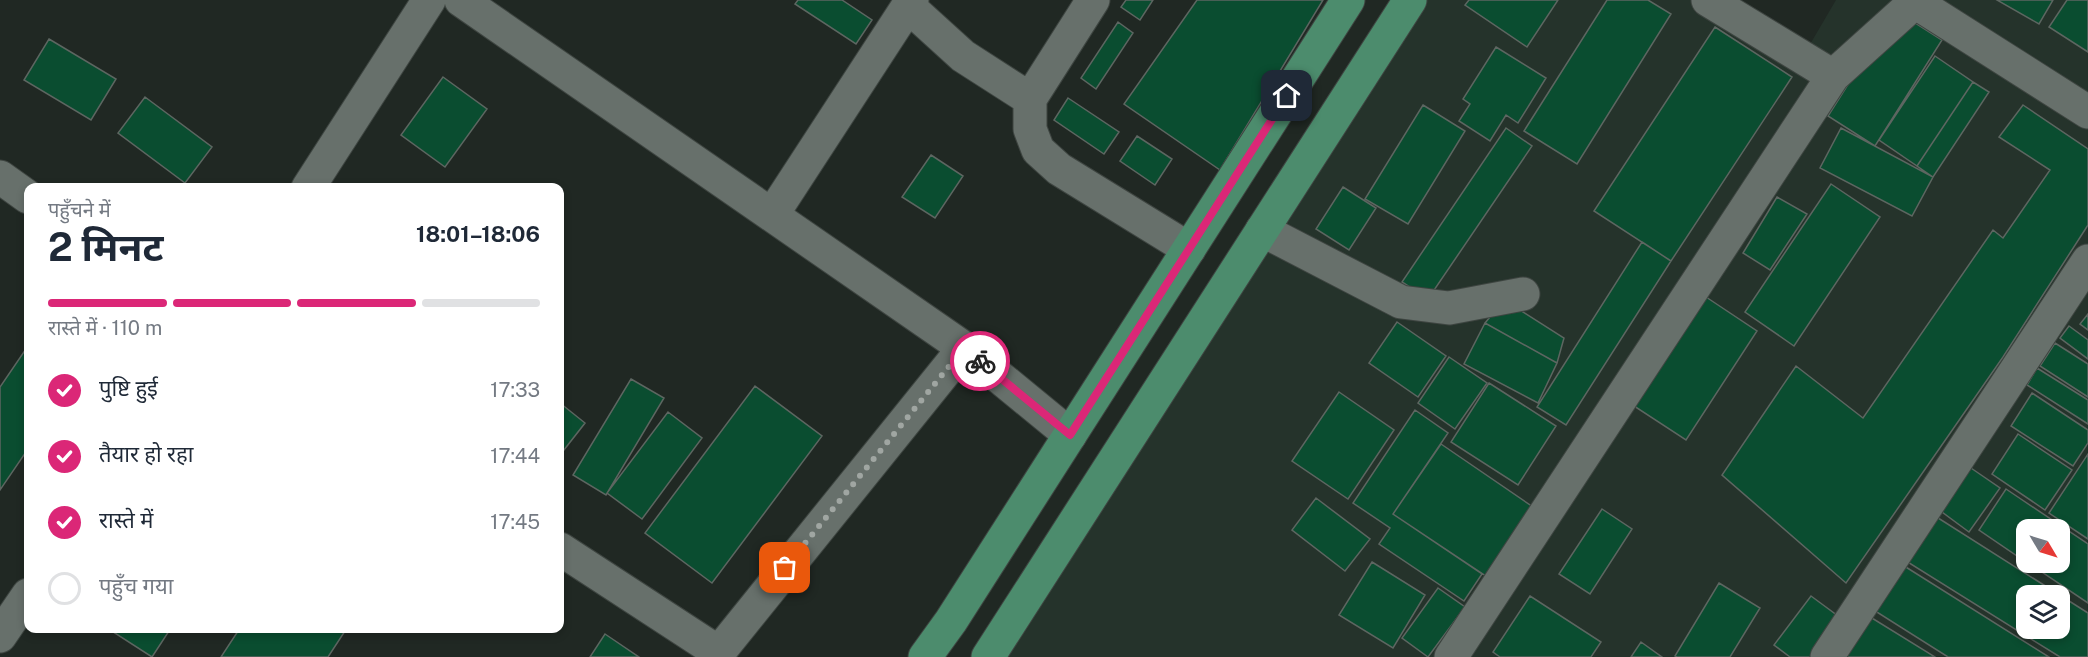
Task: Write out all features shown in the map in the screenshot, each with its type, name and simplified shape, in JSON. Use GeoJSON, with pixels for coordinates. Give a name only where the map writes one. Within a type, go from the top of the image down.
{"type":"FeatureCollection","features":[{"type":"Feature","properties":{"kind":"main road"},"geometry":{"type":"LineString","coordinates":[[924,657],[951,621],[1348,0]]}},
{"type":"Feature","properties":{"kind":"main road"},"geometry":{"type":"LineString","coordinates":[[988,657],[1410,0]]}},
{"type":"Feature","properties":{"kind":"street"},"geometry":{"type":"LineString","coordinates":[[311,183],[429,0]]}},
{"type":"Feature","properties":{"kind":"street"},"geometry":{"type":"LineString","coordinates":[[461,0],[964,348],[1070,435]]}},
{"type":"Feature","properties":{"kind":"street"},"geometry":{"type":"LineString","coordinates":[[1093,0],[1030,99],[1030,129],[1038,150],[1059,169],[1189,249]]}},
{"type":"Feature","properties":{"kind":"street"},"geometry":{"type":"LineString","coordinates":[[1708,0],[1833,76]]}},
{"type":"Feature","properties":{"kind":"street"},"geometry":{"type":"LineString","coordinates":[[1450,657],[1833,76],[1916,2],[2088,112]]}},
{"type":"Feature","properties":{"kind":"street"},"geometry":{"type":"LineString","coordinates":[[772,215],[910,3],[963,56],[1030,99]]}},
{"type":"Feature","properties":{"kind":"street"},"geometry":{"type":"LineString","coordinates":[[1262,230],[1401,302],[1449,308],[1523,294]]}},
{"type":"Feature","properties":{"kind":"street"},"geometry":{"type":"LineString","coordinates":[[1827,657],[2088,261]]}},
{"type":"Feature","properties":{"kind":"street"},"geometry":{"type":"LineString","coordinates":[[564,552],[717,655],[964,348]]}},
{"type":"Feature","properties":{"kind":"street"},"geometry":{"type":"LineString","coordinates":[[0,636],[24,601]]}},
{"type":"Feature","properties":{"kind":"shaded area"},"geometry":{"type":"Polygon","coordinates":[[[1421,0],[1711,0],[1802,58],[1836,0],[2088,0],[2088,657],[1000,657],[1421,0]]]}},
{"type":"Feature","properties":{"kind":"building"},"geometry":{"type":"Polygon","coordinates":[[[798,0],[842,0],[872,20],[856,44],[795,4],[798,0]]]}},
{"type":"Feature","properties":{"kind":"building"},"geometry":{"type":"Polygon","coordinates":[[[1126,0],[1153,0],[1140,20],[1121,7],[1126,0]]]}},
{"type":"Feature","properties":{"kind":"building"},"geometry":{"type":"Polygon","coordinates":[[[1197,0],[1323,0],[1220,170],[1124,104],[1197,0]]]}},
{"type":"Feature","properties":{"kind":"building"},"geometry":{"type":"Polygon","coordinates":[[[1469,0],[1558,0],[1527,47],[1465,5],[1469,0]]]}},
{"type":"Feature","properties":{"kind":"building"},"geometry":{"type":"Polygon","coordinates":[[[1607,0],[1648,0],[1671,14],[1577,164],[1524,131],[1607,0]]]}},
{"type":"Feature","properties":{"kind":"building"},"geometry":{"type":"Polygon","coordinates":[[[1997,0],[2053,0],[2039,24],[1997,0]]]}},
{"type":"Feature","properties":{"kind":"building"},"geometry":{"type":"Polygon","coordinates":[[[2067,0],[2088,0],[2088,52],[2049,27],[2067,0]]]}},
{"type":"Feature","properties":{"kind":"building"},"geometry":{"type":"Polygon","coordinates":[[[1895,10],[1942,40],[1875,146],[1828,116],[1895,10]]]}},
{"type":"Feature","properties":{"kind":"building"},"geometry":{"type":"Polygon","coordinates":[[[1118,22],[1133,33],[1096,89],[1081,78],[1118,22]]]}},
{"type":"Feature","properties":{"kind":"building"},"geometry":{"type":"Polygon","coordinates":[[[1715,27],[1792,77],[1671,261],[1594,211],[1715,27]]]}},
{"type":"Feature","properties":{"kind":"building"},"geometry":{"type":"Polygon","coordinates":[[[49,39],[116,79],[91,120],[24,80],[49,39]]]}},
{"type":"Feature","properties":{"kind":"building"},"geometry":{"type":"Polygon","coordinates":[[[1496,47],[1546,78],[1518,123],[1506,115],[1490,141],[1459,121],[1470,104],[1463,99],[1496,47]]]}},
{"type":"Feature","properties":{"kind":"building"},"geometry":{"type":"Polygon","coordinates":[[[1935,56],[1973,82],[1917,166],[1879,140],[1935,56]]]}},
{"type":"Feature","properties":{"kind":"building"},"geometry":{"type":"Polygon","coordinates":[[[443,77],[487,109],[445,167],[401,135],[443,77]]]}},
{"type":"Feature","properties":{"kind":"building"},"geometry":{"type":"Polygon","coordinates":[[[1973,82],[1989,92],[1933,177],[1917,166],[1973,82]]]}},
{"type":"Feature","properties":{"kind":"building"},"geometry":{"type":"Polygon","coordinates":[[[145,97],[212,147],[185,183],[118,133],[145,97]]]}},
{"type":"Feature","properties":{"kind":"building"},"geometry":{"type":"Polygon","coordinates":[[[1068,98],[1119,132],[1104,154],[1054,120],[1068,98]]]}},
{"type":"Feature","properties":{"kind":"building"},"geometry":{"type":"Polygon","coordinates":[[[1423,105],[1465,131],[1408,224],[1365,199],[1423,105]]]}},
{"type":"Feature","properties":{"kind":"building"},"geometry":{"type":"Polygon","coordinates":[[[2023,105],[2088,149],[2088,225],[2003,357],[1846,583],[1722,475],[1796,366],[1863,418],[1993,230],[2003,238],[2050,170],[1999,137],[2023,105]]]}},
{"type":"Feature","properties":{"kind":"building"},"geometry":{"type":"Polygon","coordinates":[[[1506,128],[1532,146],[1428,299],[1402,282],[1506,128]]]}},
{"type":"Feature","properties":{"kind":"building"},"geometry":{"type":"Polygon","coordinates":[[[1841,128],[1933,177],[1912,216],[1820,168],[1841,128]]]}},
{"type":"Feature","properties":{"kind":"building"},"geometry":{"type":"Polygon","coordinates":[[[1137,136],[1172,159],[1155,185],[1120,161],[1137,136]]]}},
{"type":"Feature","properties":{"kind":"building"},"geometry":{"type":"Polygon","coordinates":[[[931,155],[963,176],[935,218],[902,197],[931,155]]]}},
{"type":"Feature","properties":{"kind":"building"},"geometry":{"type":"Polygon","coordinates":[[[1831,184],[1880,217],[1794,346],[1745,312],[1831,184]]]}},
{"type":"Feature","properties":{"kind":"building"},"geometry":{"type":"Polygon","coordinates":[[[1343,187],[1376,208],[1349,250],[1316,229],[1343,187]]]}},
{"type":"Feature","properties":{"kind":"building"},"geometry":{"type":"Polygon","coordinates":[[[1777,197],[1807,214],[1770,270],[1743,253],[1777,197]]]}},
{"type":"Feature","properties":{"kind":"building"},"geometry":{"type":"Polygon","coordinates":[[[1642,242],[1671,261],[1566,425],[1537,407],[1642,242]]]}},
{"type":"Feature","properties":{"kind":"building"},"geometry":{"type":"Polygon","coordinates":[[[1706,297],[1757,331],[1686,440],[1634,406],[1706,297]]]}},
{"type":"Feature","properties":{"kind":"building"},"geometry":{"type":"Polygon","coordinates":[[[1504,300],[1564,338],[1557,363],[1485,323],[1504,300]]]}},
{"type":"Feature","properties":{"kind":"building"},"geometry":{"type":"Polygon","coordinates":[[[2088,314],[2088,330],[2080,324],[2088,314]]]}},
{"type":"Feature","properties":{"kind":"building"},"geometry":{"type":"Polygon","coordinates":[[[1397,322],[1446,356],[1418,397],[1369,363],[1397,322]]]}},
{"type":"Feature","properties":{"kind":"building"},"geometry":{"type":"Polygon","coordinates":[[[1485,323],[1557,363],[1538,403],[1464,364],[1485,323]]]}},
{"type":"Feature","properties":{"kind":"building"},"geometry":{"type":"Polygon","coordinates":[[[2069,326],[2088,340],[2088,359],[2060,338],[2069,326]]]}},
{"type":"Feature","properties":{"kind":"building"},"geometry":{"type":"Polygon","coordinates":[[[2055,343],[2088,364],[2088,397],[2040,366],[2055,343]]]}},
{"type":"Feature","properties":{"kind":"building"},"geometry":{"type":"Polygon","coordinates":[[[24,352],[24,455],[0,490],[0,387],[24,352]]]}},
{"type":"Feature","properties":{"kind":"building"},"geometry":{"type":"Polygon","coordinates":[[[1449,357],[1487,383],[1455,429],[1418,403],[1449,357]]]}},
{"type":"Feature","properties":{"kind":"building"},"geometry":{"type":"Polygon","coordinates":[[[2037,368],[2088,400],[2088,424],[2027,385],[2037,368]]]}},
{"type":"Feature","properties":{"kind":"building"},"geometry":{"type":"Polygon","coordinates":[[[631,379],[664,398],[606,495],[573,475],[631,379]]]}},
{"type":"Feature","properties":{"kind":"building"},"geometry":{"type":"Polygon","coordinates":[[[1489,383],[1556,426],[1518,485],[1451,442],[1489,383]]]}},
{"type":"Feature","properties":{"kind":"building"},"geometry":{"type":"Polygon","coordinates":[[[755,386],[822,436],[712,583],[645,533],[755,386]]]}},
{"type":"Feature","properties":{"kind":"building"},"geometry":{"type":"Polygon","coordinates":[[[1339,392],[1394,430],[1348,499],[1292,461],[1339,392]]]}},
{"type":"Feature","properties":{"kind":"building"},"geometry":{"type":"Polygon","coordinates":[[[2032,393],[2088,430],[2088,443],[2073,466],[2011,426],[2032,393]]]}},
{"type":"Feature","properties":{"kind":"building"},"geometry":{"type":"Polygon","coordinates":[[[564,406],[585,423],[564,450],[564,406]]]}},
{"type":"Feature","properties":{"kind":"building"},"geometry":{"type":"Polygon","coordinates":[[[1415,410],[1448,433],[1393,514],[1482,574],[1464,601],[1379,544],[1390,528],[1353,503],[1415,410]]]}},
{"type":"Feature","properties":{"kind":"building"},"geometry":{"type":"Polygon","coordinates":[[[668,412],[702,438],[642,519],[607,493],[668,412]]]}},
{"type":"Feature","properties":{"kind":"building"},"geometry":{"type":"Polygon","coordinates":[[[2018,434],[2072,470],[2045,510],[1992,474],[2018,434]]]}},
{"type":"Feature","properties":{"kind":"building"},"geometry":{"type":"Polygon","coordinates":[[[1441,444],[1536,509],[1489,578],[1393,514],[1441,444]]]}},
{"type":"Feature","properties":{"kind":"building"},"geometry":{"type":"Polygon","coordinates":[[[2088,454],[2088,539],[2070,527],[2070,519],[2058,519],[2049,513],[2088,454]]]}},
{"type":"Feature","properties":{"kind":"building"},"geometry":{"type":"Polygon","coordinates":[[[1968,466],[2000,488],[1969,532],[1938,509],[1968,466]]]}},
{"type":"Feature","properties":{"kind":"building"},"geometry":{"type":"Polygon","coordinates":[[[2006,489],[2051,519],[2016,519],[2016,555],[1979,530],[2006,489]]]}},
{"type":"Feature","properties":{"kind":"building"},"geometry":{"type":"Polygon","coordinates":[[[1316,498],[1370,539],[1345,571],[1292,530],[1316,498]]]}},
{"type":"Feature","properties":{"kind":"building"},"geometry":{"type":"Polygon","coordinates":[[[1602,509],[1632,529],[1590,594],[1559,574],[1602,509]]]}},
{"type":"Feature","properties":{"kind":"building"},"geometry":{"type":"Polygon","coordinates":[[[1935,516],[2016,567],[2016,573],[2025,573],[2044,585],[2016,585],[2016,630],[1906,561],[1935,516]]]}},
{"type":"Feature","properties":{"kind":"building"},"geometry":{"type":"Polygon","coordinates":[[[2070,532],[2088,544],[2088,603],[2070,591],[2070,585],[2061,585],[2043,573],[2070,573],[2070,532]]]}},
{"type":"Feature","properties":{"kind":"building"},"geometry":{"type":"Polygon","coordinates":[[[1372,562],[1425,595],[1393,648],[1339,615],[1372,562]]]}},
{"type":"Feature","properties":{"kind":"building"},"geometry":{"type":"Polygon","coordinates":[[[1901,564],[2016,636],[2016,639],[2020,639],[2049,657],[1948,657],[1872,609],[1901,564]]]}},
{"type":"Feature","properties":{"kind":"building"},"geometry":{"type":"Polygon","coordinates":[[[1719,583],[1760,608],[1730,657],[1675,656],[1719,583]]]}},
{"type":"Feature","properties":{"kind":"building"},"geometry":{"type":"Polygon","coordinates":[[[1438,588],[1465,607],[1428,657],[1402,638],[1438,588]]]}},
{"type":"Feature","properties":{"kind":"building"},"geometry":{"type":"Polygon","coordinates":[[[1530,596],[1601,642],[1591,657],[1500,657],[1493,652],[1530,596]]]}},
{"type":"Feature","properties":{"kind":"building"},"geometry":{"type":"Polygon","coordinates":[[[1811,596],[1842,619],[1814,657],[1790,657],[1774,645],[1811,596]]]}},
{"type":"Feature","properties":{"kind":"building"},"geometry":{"type":"Polygon","coordinates":[[[2070,602],[2088,613],[2088,657],[2060,657],[2031,639],[2070,639],[2070,602]]]}},
{"type":"Feature","properties":{"kind":"building"},"geometry":{"type":"Polygon","coordinates":[[[1867,615],[1935,657],[1840,657],[1867,615]]]}},
{"type":"Feature","properties":{"kind":"building"},"geometry":{"type":"Polygon","coordinates":[[[115,633],[168,633],[152,657],[115,633]]]}},
{"type":"Feature","properties":{"kind":"building"},"geometry":{"type":"Polygon","coordinates":[[[237,633],[344,633],[328,657],[221,657],[237,633]]]}},
{"type":"Feature","properties":{"kind":"building"},"geometry":{"type":"Polygon","coordinates":[[[605,634],[639,657],[590,657],[605,634]]]}},
{"type":"Feature","properties":{"kind":"building"},"geometry":{"type":"Polygon","coordinates":[[[1641,642],[1662,657],[1631,657],[1641,642]]]}},
{"type":"Feature","properties":{"kind":"way so far"},"geometry":{"type":"LineString","coordinates":[[785,568],[964,348],[980,361]]}},
{"type":"Feature","properties":{"kind":"route"},"geometry":{"type":"LineString","coordinates":[[980,361],[1070,435],[1287,96]]}}]}
